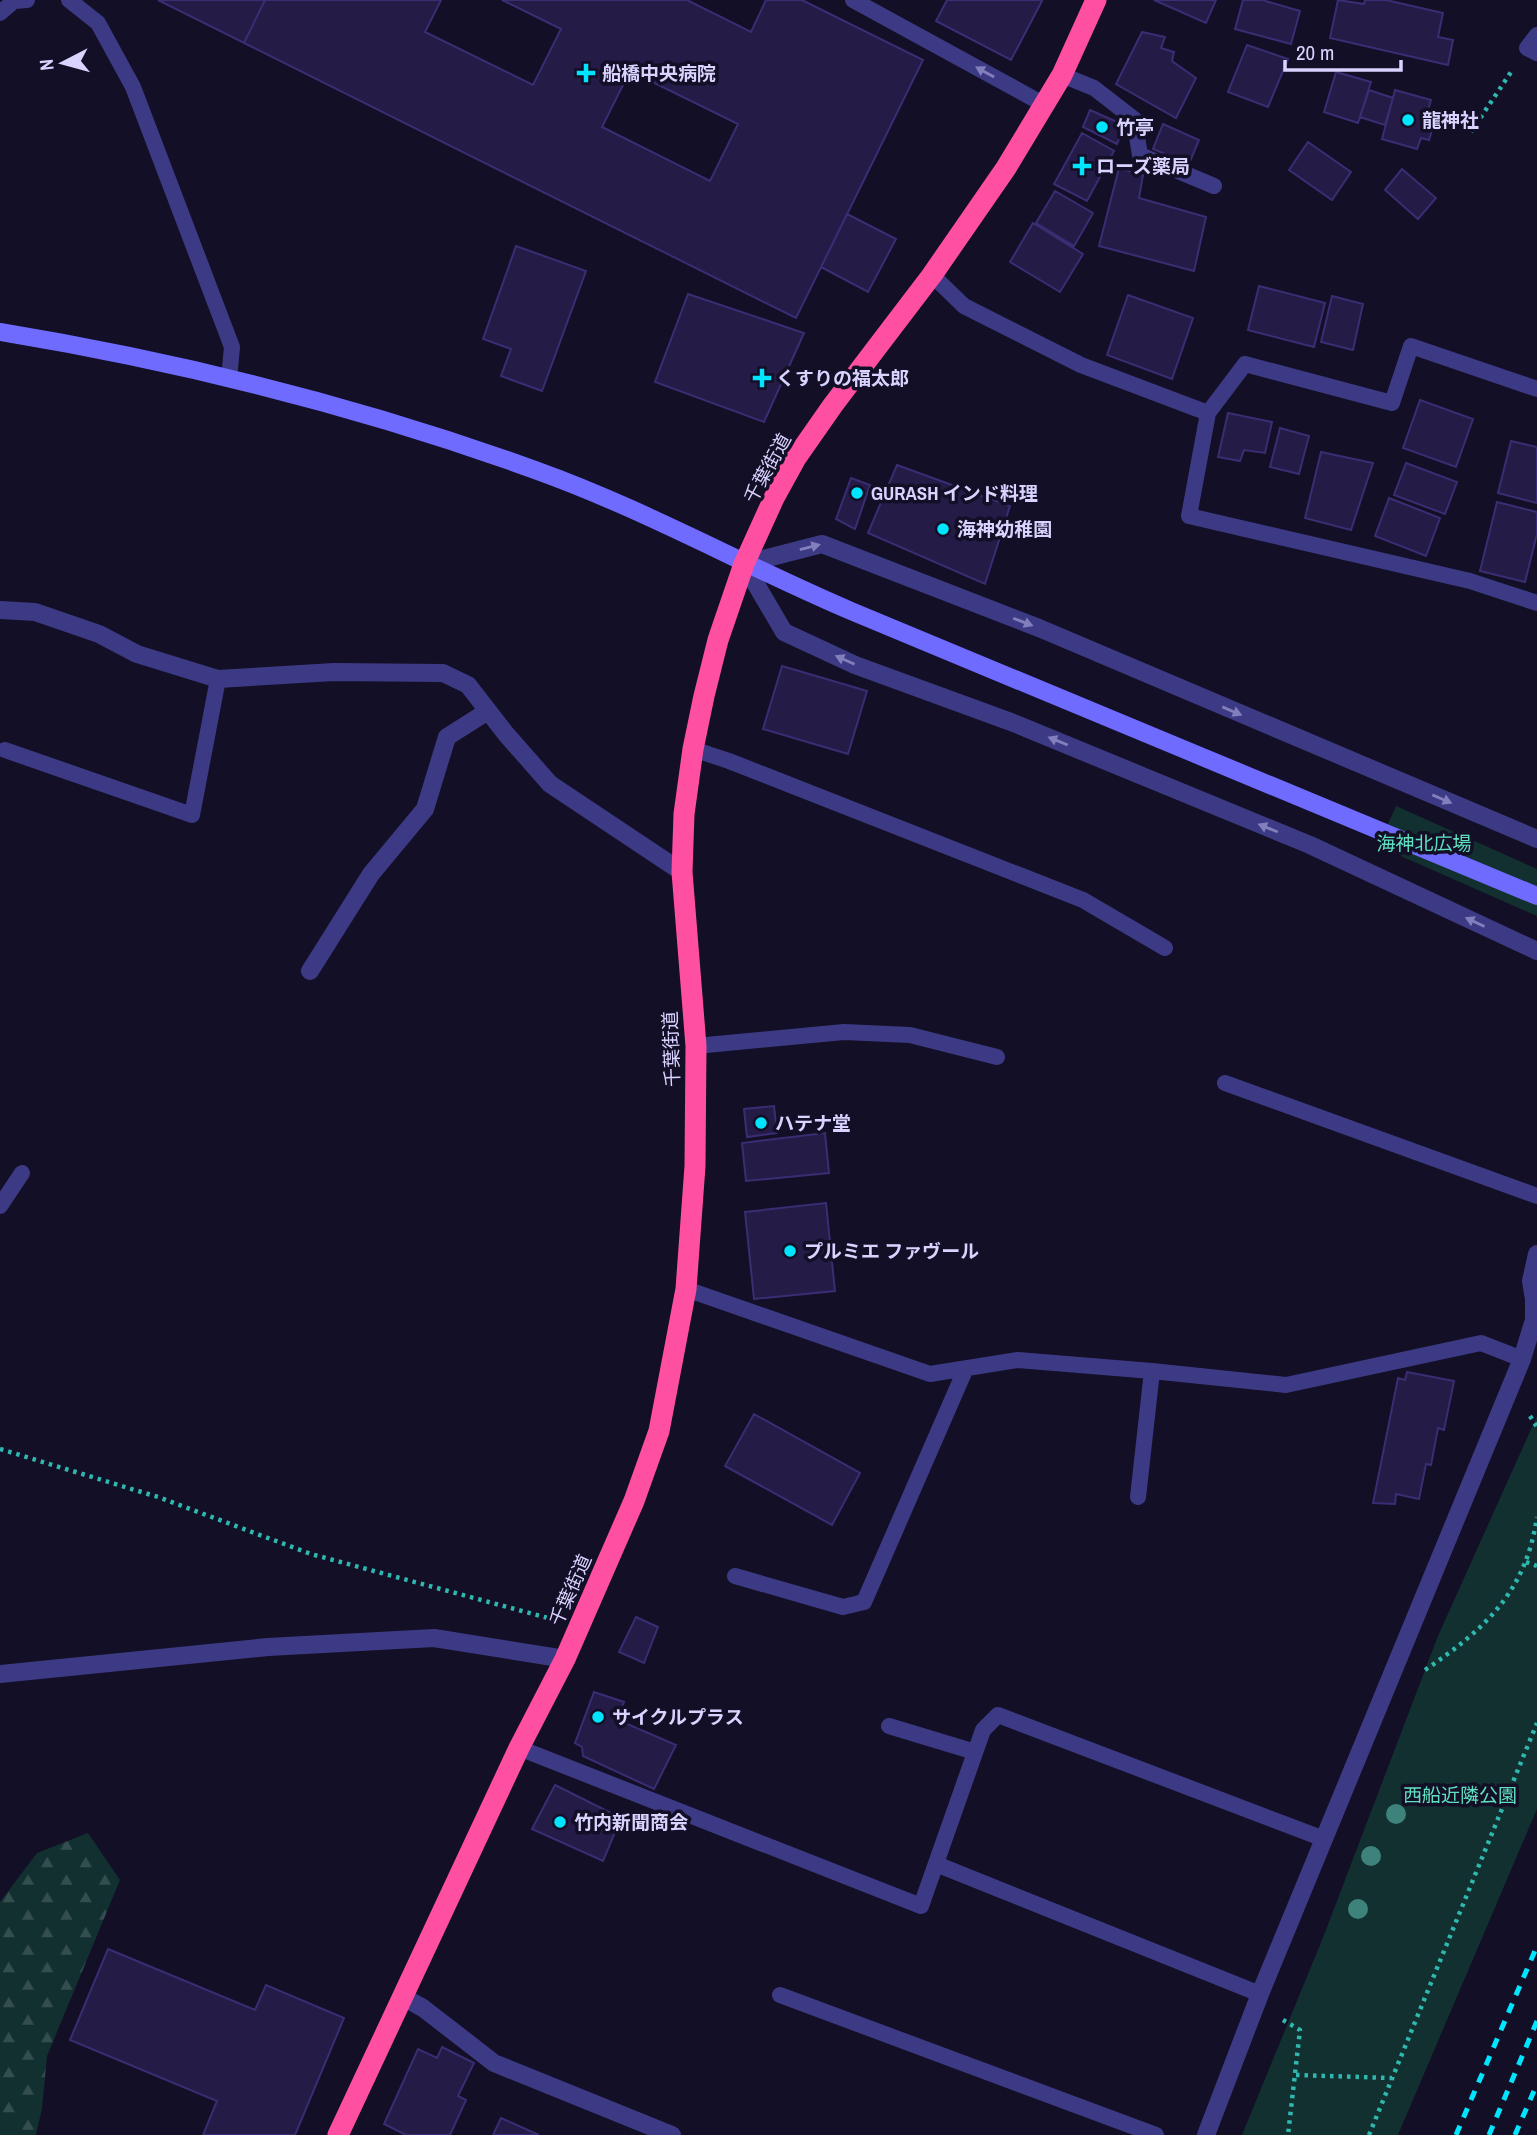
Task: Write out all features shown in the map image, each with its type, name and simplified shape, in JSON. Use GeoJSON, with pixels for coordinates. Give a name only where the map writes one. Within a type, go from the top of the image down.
{"type":"FeatureCollection","features":[{"type":"Feature","properties":{"kind":"highway","name":"千葉街道"},"geometry":{"type":"LineString","coordinates":[[338,2135],[519,1748],[565,1659],[634,1502],[659,1431],[686,1289],[695,1166],[696,1046],[682,872],[684,814],[693,749],[718,640],[744,564],[774,498],[796,458],[932,275],[1006,168],[1062,75],[1096,0]]}},
{"type":"Feature","properties":{"kind":"street"},"geometry":{"type":"LineString","coordinates":[[0,332],[130,356],[328,404],[535,470],[601,497],[803,590],[1537,897]]}},
{"type":"Feature","properties":{"kind":"street"},"geometry":{"type":"LineString","coordinates":[[744,564],[822,544],[1039,628],[1537,839]]}},
{"type":"Feature","properties":{"kind":"street"},"geometry":{"type":"LineString","coordinates":[[744,564],[784,632],[855,664],[1012,722],[1310,845],[1537,951]]}},
{"type":"Feature","properties":{"kind":"street"},"geometry":{"type":"LineString","coordinates":[[0,610],[36,612],[99,634],[137,654],[218,679],[334,672],[443,673],[468,685],[551,784],[682,872]]}},
{"type":"Feature","properties":{"kind":"street"},"geometry":{"type":"LineString","coordinates":[[310,971],[371,874],[425,809],[447,737],[488,711]]}},
{"type":"Feature","properties":{"kind":"street"},"geometry":{"type":"LineString","coordinates":[[1206,2135],[1260,1994],[1522,1359],[1534,1320],[1531,1281],[1537,1254]]}},
{"type":"Feature","properties":{"kind":"street"},"geometry":{"type":"LineString","coordinates":[[0,1674],[268,1647],[434,1638],[565,1659]]}},
{"type":"Feature","properties":{"kind":"street"},"geometry":{"type":"LineString","coordinates":[[403,1997],[423,2008],[494,2063],[672,2135]]}},
{"type":"Feature","properties":{"kind":"lane"},"geometry":{"type":"LineString","coordinates":[[0,13],[14,1],[27,0]]}},
{"type":"Feature","properties":{"kind":"lane"},"geometry":{"type":"LineString","coordinates":[[69,0],[98,23],[133,87],[232,347],[229,379]]}},
{"type":"Feature","properties":{"kind":"lane"},"geometry":{"type":"LineString","coordinates":[[853,0],[1045,105]]}},
{"type":"Feature","properties":{"kind":"lane"},"geometry":{"type":"LineString","coordinates":[[1062,75],[1094,88],[1134,119],[1140,155],[1214,186]]}},
{"type":"Feature","properties":{"kind":"lane"},"geometry":{"type":"LineString","coordinates":[[932,275],[964,306],[1081,365],[1209,412]]}},
{"type":"Feature","properties":{"kind":"lane"},"geometry":{"type":"LineString","coordinates":[[1537,389],[1411,346],[1392,403],[1245,364],[1209,412],[1189,516],[1471,581],[1537,603]]}},
{"type":"Feature","properties":{"kind":"lane"},"geometry":{"type":"LineString","coordinates":[[5,750],[192,815],[218,679]]}},
{"type":"Feature","properties":{"kind":"lane"},"geometry":{"type":"LineString","coordinates":[[693,749],[1083,900],[1165,948]]}},
{"type":"Feature","properties":{"kind":"lane"},"geometry":{"type":"LineString","coordinates":[[696,1046],[844,1032],[910,1035],[997,1057]]}},
{"type":"Feature","properties":{"kind":"lane"},"geometry":{"type":"LineString","coordinates":[[1225,1083],[1537,1196]]}},
{"type":"Feature","properties":{"kind":"lane"},"geometry":{"type":"LineString","coordinates":[[0,1206],[22,1172]]}},
{"type":"Feature","properties":{"kind":"lane"},"geometry":{"type":"LineString","coordinates":[[686,1289],[930,1374],[1018,1360],[1286,1385],[1481,1343],[1522,1359]]}},
{"type":"Feature","properties":{"kind":"lane"},"geometry":{"type":"LineString","coordinates":[[735,1576],[843,1607],[864,1602],[966,1368]]}},
{"type":"Feature","properties":{"kind":"lane"},"geometry":{"type":"LineString","coordinates":[[1138,1497],[1152,1371]]}},
{"type":"Feature","properties":{"kind":"lane"},"geometry":{"type":"LineString","coordinates":[[519,1748],[921,1906],[983,1730],[998,1715],[1324,1839]]}},
{"type":"Feature","properties":{"kind":"lane"},"geometry":{"type":"LineString","coordinates":[[889,1726],[975,1752]]}},
{"type":"Feature","properties":{"kind":"lane"},"geometry":{"type":"LineString","coordinates":[[936,1864],[1260,1994]]}},
{"type":"Feature","properties":{"kind":"lane"},"geometry":{"type":"LineString","coordinates":[[780,1995],[1156,2135]]}},
{"type":"Feature","properties":{"kind":"path"},"geometry":{"type":"LineString","coordinates":[[1471,132],[1534,45]]}},
{"type":"Feature","properties":{"kind":"path"},"geometry":{"type":"LineString","coordinates":[[1528,1411],[1537,1427]]}},
{"type":"Feature","properties":{"kind":"path"},"geometry":{"type":"LineString","coordinates":[[0,1449],[158,1497],[311,1554],[548,1618]]}},
{"type":"Feature","properties":{"kind":"path"},"geometry":{"type":"LineString","coordinates":[[1419,1675],[1479,1629],[1514,1588],[1533,1546],[1537,1517]]}},
{"type":"Feature","properties":{"kind":"path"},"geometry":{"type":"LineString","coordinates":[[1526,1562],[1537,1566]]}},
{"type":"Feature","properties":{"kind":"path"},"geometry":{"type":"LineString","coordinates":[[1370,2135],[1537,1723]]}},
{"type":"Feature","properties":{"kind":"path"},"geometry":{"type":"LineString","coordinates":[[1283,2020],[1300,2030],[1288,2135]]}},
{"type":"Feature","properties":{"kind":"path"},"geometry":{"type":"LineString","coordinates":[[1296,2075],[1392,2078]]}},
{"type":"Feature","properties":{"kind":"green space","name":"海神北広場"},"geometry":{"type":"Polygon","coordinates":[[[1396,806],[1537,869],[1537,916],[1378,846],[1396,806]]]}},
{"type":"Feature","properties":{"kind":"green space","name":"西船近隣公園"},"geometry":{"type":"Polygon","coordinates":[[[1537,1416],[1537,1809],[1398,2135],[1242,2135],[1324,1935],[1438,1636],[1537,1416]]]}},
{"type":"Feature","properties":{"kind":"green space"},"geometry":{"type":"Polygon","coordinates":[[[88,1833],[120,1880],[47,2056],[42,2108],[36,2135],[0,2135],[0,1902],[37,1853],[88,1833]]]}},
{"type":"Feature","properties":{"kind":"building"},"geometry":{"type":"Polygon","coordinates":[[[158,0],[265,0],[244,43],[158,0]]]}},
{"type":"Feature","properties":{"kind":"building"},"geometry":{"type":"Polygon","coordinates":[[[265,0],[441,0],[425,32],[533,85],[561,29],[502,0],[687,0],[751,32],[766,0],[802,0],[923,60],[796,318],[244,43],[265,0]],[[630,71],[602,127],[710,181],[738,124],[630,71]]]}},
{"type":"Feature","properties":{"kind":"building"},"geometry":{"type":"Polygon","coordinates":[[[947,0],[1042,1],[1011,60],[936,21],[947,0]]]}},
{"type":"Feature","properties":{"kind":"building"},"geometry":{"type":"Polygon","coordinates":[[[1154,0],[1216,0],[1206,23],[1154,0]]]}},
{"type":"Feature","properties":{"kind":"building"},"geometry":{"type":"Polygon","coordinates":[[[1243,0],[1262,0],[1300,11],[1291,44],[1235,29],[1243,0]]]}},
{"type":"Feature","properties":{"kind":"building"},"geometry":{"type":"Polygon","coordinates":[[[1338,0],[1364,4],[1365,0],[1386,0],[1443,13],[1438,37],[1453,40],[1448,65],[1330,38],[1338,0]]]}},
{"type":"Feature","properties":{"kind":"building"},"geometry":{"type":"Polygon","coordinates":[[[1142,32],[1165,37],[1161,48],[1174,52],[1172,61],[1196,78],[1176,118],[1116,84],[1142,32]]]}},
{"type":"Feature","properties":{"kind":"building"},"geometry":{"type":"Polygon","coordinates":[[[1247,45],[1288,59],[1268,107],[1228,92],[1247,45]]]}},
{"type":"Feature","properties":{"kind":"building"},"geometry":{"type":"Polygon","coordinates":[[[1336,72],[1371,82],[1358,123],[1324,112],[1336,72]]]}},
{"type":"Feature","properties":{"kind":"building"},"geometry":{"type":"Polygon","coordinates":[[[1369,90],[1393,98],[1385,125],[1360,117],[1369,90]]]}},
{"type":"Feature","properties":{"kind":"building"},"geometry":{"type":"Polygon","coordinates":[[[1395,90],[1431,100],[1427,114],[1436,116],[1429,140],[1421,138],[1417,149],[1382,139],[1395,90]]]}},
{"type":"Feature","properties":{"kind":"building"},"geometry":{"type":"Polygon","coordinates":[[[1090,110],[1124,125],[1117,144],[1083,127],[1090,110]]]}},
{"type":"Feature","properties":{"kind":"building"},"geometry":{"type":"Polygon","coordinates":[[[1163,124],[1199,140],[1189,164],[1153,149],[1163,124]]]}},
{"type":"Feature","properties":{"kind":"building"},"geometry":{"type":"Polygon","coordinates":[[[1082,133],[1114,151],[1087,201],[1054,184],[1082,133]]]}},
{"type":"Feature","properties":{"kind":"building"},"geometry":{"type":"Polygon","coordinates":[[[1308,142],[1351,172],[1332,200],[1289,170],[1308,142]]]}},
{"type":"Feature","properties":{"kind":"building"},"geometry":{"type":"Polygon","coordinates":[[[1119,168],[1143,175],[1139,198],[1206,217],[1194,271],[1099,246],[1119,168]]]}},
{"type":"Feature","properties":{"kind":"building"},"geometry":{"type":"Polygon","coordinates":[[[1402,169],[1436,198],[1418,219],[1385,190],[1402,169]]]}},
{"type":"Feature","properties":{"kind":"building"},"geometry":{"type":"Polygon","coordinates":[[[1055,191],[1093,213],[1074,246],[1036,223],[1055,191]]]}},
{"type":"Feature","properties":{"kind":"building"},"geometry":{"type":"Polygon","coordinates":[[[847,214],[896,239],[868,292],[821,267],[847,214]]]}},
{"type":"Feature","properties":{"kind":"building"},"geometry":{"type":"Polygon","coordinates":[[[1033,223],[1083,254],[1060,292],[1010,262],[1033,223]]]}},
{"type":"Feature","properties":{"kind":"building"},"geometry":{"type":"Polygon","coordinates":[[[516,246],[586,271],[542,391],[501,376],[511,349],[483,339],[516,246]]]}},
{"type":"Feature","properties":{"kind":"building"},"geometry":{"type":"Polygon","coordinates":[[[1259,286],[1325,303],[1314,347],[1248,330],[1259,286]]]}},
{"type":"Feature","properties":{"kind":"building"},"geometry":{"type":"Polygon","coordinates":[[[688,294],[804,333],[764,422],[655,382],[688,294]]]}},
{"type":"Feature","properties":{"kind":"building"},"geometry":{"type":"Polygon","coordinates":[[[1128,295],[1193,318],[1172,379],[1107,355],[1128,295]]]}},
{"type":"Feature","properties":{"kind":"building"},"geometry":{"type":"Polygon","coordinates":[[[1332,296],[1363,304],[1353,350],[1321,342],[1332,296]]]}},
{"type":"Feature","properties":{"kind":"building"},"geometry":{"type":"Polygon","coordinates":[[[1420,400],[1473,419],[1456,467],[1403,448],[1420,400]]]}},
{"type":"Feature","properties":{"kind":"building"},"geometry":{"type":"Polygon","coordinates":[[[1228,413],[1272,422],[1265,453],[1244,450],[1240,461],[1218,457],[1228,413]]]}},
{"type":"Feature","properties":{"kind":"building"},"geometry":{"type":"Polygon","coordinates":[[[1280,428],[1309,436],[1299,474],[1270,467],[1280,428]]]}},
{"type":"Feature","properties":{"kind":"building"},"geometry":{"type":"Polygon","coordinates":[[[1511,441],[1537,447],[1537,503],[1498,493],[1511,441]]]}},
{"type":"Feature","properties":{"kind":"building"},"geometry":{"type":"Polygon","coordinates":[[[1321,452],[1373,463],[1351,530],[1305,518],[1321,452]]]}},
{"type":"Feature","properties":{"kind":"building"},"geometry":{"type":"Polygon","coordinates":[[[1406,463],[1457,482],[1445,514],[1394,495],[1406,463]]]}},
{"type":"Feature","properties":{"kind":"building"},"geometry":{"type":"Polygon","coordinates":[[[897,465],[1010,506],[985,584],[868,533],[897,465]]]}},
{"type":"Feature","properties":{"kind":"building"},"geometry":{"type":"Polygon","coordinates":[[[851,478],[870,485],[855,529],[836,519],[851,478]]]}},
{"type":"Feature","properties":{"kind":"building"},"geometry":{"type":"Polygon","coordinates":[[[1389,498],[1440,518],[1426,556],[1375,536],[1389,498]]]}},
{"type":"Feature","properties":{"kind":"building"},"geometry":{"type":"Polygon","coordinates":[[[1497,502],[1537,512],[1537,534],[1525,582],[1480,571],[1497,502]]]}},
{"type":"Feature","properties":{"kind":"building"},"geometry":{"type":"Polygon","coordinates":[[[782,666],[867,691],[848,754],[763,729],[782,666]]]}},
{"type":"Feature","properties":{"kind":"building"},"geometry":{"type":"Polygon","coordinates":[[[774,1106],[777,1133],[747,1137],[744,1109],[774,1106]]]}},
{"type":"Feature","properties":{"kind":"building"},"geometry":{"type":"Polygon","coordinates":[[[825,1133],[829,1173],[746,1181],[742,1143],[825,1133]]]}},
{"type":"Feature","properties":{"kind":"building","name":"プルミエ ファヴール"},"geometry":{"type":"Polygon","coordinates":[[[826,1203],[835,1291],[754,1299],[745,1212],[826,1203]]]}},
{"type":"Feature","properties":{"kind":"building"},"geometry":{"type":"Polygon","coordinates":[[[1407,1372],[1454,1381],[1444,1430],[1438,1428],[1431,1465],[1426,1464],[1419,1499],[1396,1494],[1395,1504],[1373,1503],[1398,1378],[1405,1380],[1407,1372]]]}},
{"type":"Feature","properties":{"kind":"building"},"geometry":{"type":"Polygon","coordinates":[[[754,1414],[860,1473],[832,1525],[725,1466],[754,1414]]]}},
{"type":"Feature","properties":{"kind":"building"},"geometry":{"type":"Polygon","coordinates":[[[636,1617],[658,1627],[644,1663],[619,1652],[636,1617]]]}},
{"type":"Feature","properties":{"kind":"building"},"geometry":{"type":"Polygon","coordinates":[[[594,1692],[624,1702],[618,1720],[676,1745],[654,1789],[583,1756],[582,1747],[575,1743],[594,1692]]]}},
{"type":"Feature","properties":{"kind":"building"},"geometry":{"type":"Polygon","coordinates":[[[555,1785],[621,1818],[603,1861],[532,1829],[555,1785]]]}},
{"type":"Feature","properties":{"kind":"building"},"geometry":{"type":"Polygon","coordinates":[[[108,1949],[255,2010],[266,1985],[344,2018],[295,2135],[203,2135],[217,2101],[70,2040],[108,1949]]]}},
{"type":"Feature","properties":{"kind":"building"},"geometry":{"type":"Polygon","coordinates":[[[442,2047],[474,2063],[458,2096],[466,2100],[450,2135],[406,2135],[384,2124],[418,2049],[437,2058],[442,2047]]]}},
{"type":"Feature","properties":{"kind":"building"},"geometry":{"type":"Polygon","coordinates":[[[501,2118],[539,2135],[493,2135],[501,2118]]]}},
{"type":"Feature","properties":{"kind":"railway"},"geometry":{"type":"LineString","coordinates":[[1456,2135],[1537,1946]]}},
{"type":"Feature","properties":{"kind":"railway"},"geometry":{"type":"LineString","coordinates":[[1489,2135],[1537,2021]]}},
{"type":"Feature","properties":{"kind":"railway"},"geometry":{"type":"LineString","coordinates":[[1515,2135],[1537,2084]]}},
{"type":"Feature","properties":{"kind":"place","name":"船橋中央病院"},"geometry":{"type":"Point","coordinates":[586,73]}},
{"type":"Feature","properties":{"kind":"place","name":"龍神社"},"geometry":{"type":"Point","coordinates":[1408,120]}},
{"type":"Feature","properties":{"kind":"place","name":"竹亭"},"geometry":{"type":"Point","coordinates":[1102,127]}},
{"type":"Feature","properties":{"kind":"place","name":"ローズ薬局"},"geometry":{"type":"Point","coordinates":[1082,166]}},
{"type":"Feature","properties":{"kind":"place","name":"くすりの福太郎"},"geometry":{"type":"Point","coordinates":[762,378]}},
{"type":"Feature","properties":{"kind":"place","name":"GURASH インド料理"},"geometry":{"type":"Point","coordinates":[857,493]}},
{"type":"Feature","properties":{"kind":"place","name":"海神幼稚園"},"geometry":{"type":"Point","coordinates":[943,529]}},
{"type":"Feature","properties":{"kind":"place","name":"ハテナ堂"},"geometry":{"type":"Point","coordinates":[761,1123]}},
{"type":"Feature","properties":{"kind":"place","name":"プルミエ ファヴール"},"geometry":{"type":"Point","coordinates":[790,1251]}},
{"type":"Feature","properties":{"kind":"place","name":"サイクルプラス"},"geometry":{"type":"Point","coordinates":[598,1717]}},
{"type":"Feature","properties":{"kind":"place","name":"竹内新聞商会"},"geometry":{"type":"Point","coordinates":[560,1822]}}]}
